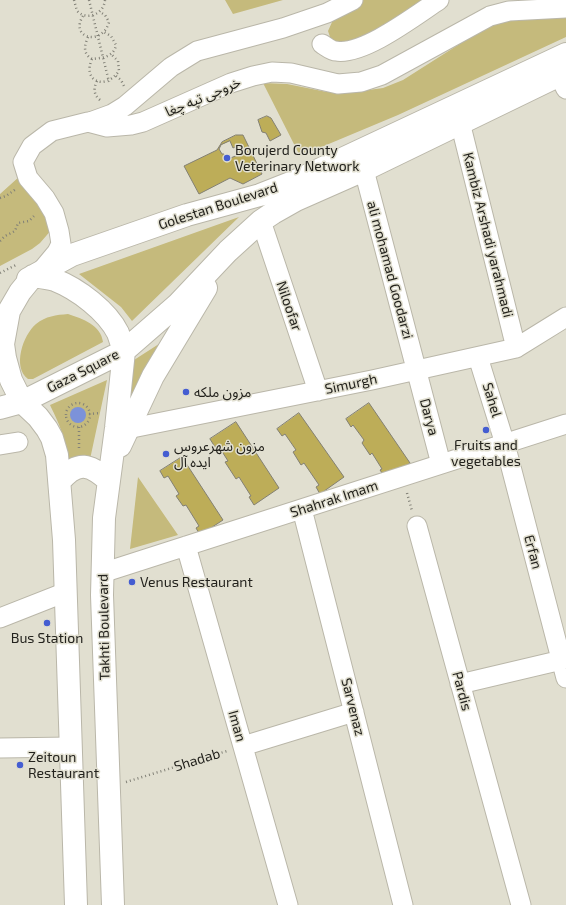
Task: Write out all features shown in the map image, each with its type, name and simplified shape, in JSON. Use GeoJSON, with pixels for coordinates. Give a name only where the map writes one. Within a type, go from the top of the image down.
{"type":"FeatureCollection","features":[{"type":"Feature","properties":{"kind":"main road","name":"Golestan Boulevard"},"geometry":{"type":"LineString","coordinates":[[0,296],[72,255],[187,215],[260,195],[293,182],[566,54]]}},
{"type":"Feature","properties":{"kind":"main road","name":"Golestan Boulevard"},"geometry":{"type":"LineString","coordinates":[[124,351],[178,304],[228,251],[261,221],[296,200],[364,170],[460,122],[564,79]]}},
{"type":"Feature","properties":{"kind":"main road"},"geometry":{"type":"LineString","coordinates":[[60,481],[69,471],[80,466],[86,466],[100,472],[110,472],[153,376],[228,251]]}},
{"type":"Feature","properties":{"kind":"main road","name":"Gaza Square"},"geometry":{"type":"LineString","coordinates":[[22,402],[124,351],[118,333],[106,316],[95,305],[69,287],[37,274]]}},
{"type":"Feature","properties":{"kind":"main road"},"geometry":{"type":"LineString","coordinates":[[37,274],[20,292],[9,311],[3,344],[11,380],[22,402],[43,423],[52,438],[57,455],[64,540],[76,905]]}},
{"type":"Feature","properties":{"kind":"main road","name":"Takhti Boulevard"},"geometry":{"type":"LineString","coordinates":[[113,905],[102,573],[104,518],[124,351]]}},
{"type":"Feature","properties":{"kind":"main road"},"geometry":{"type":"LineString","coordinates":[[0,408],[22,402]]}},
{"type":"Feature","properties":{"kind":"street"},"geometry":{"type":"LineString","coordinates":[[88,122],[112,114],[125,106],[171,67],[197,51],[283,28],[327,12],[353,0]]}},
{"type":"Feature","properties":{"kind":"street"},"geometry":{"type":"LineString","coordinates":[[322,44],[335,51],[346,51],[370,44],[439,0]]}},
{"type":"Feature","properties":{"kind":"street","name":"خروجی تپه چغا"},"geometry":{"type":"LineString","coordinates":[[37,274],[57,252],[61,244],[54,213],[45,198],[28,178],[23,162],[32,146],[52,131],[88,122],[107,127],[131,125],[144,122],[231,83],[272,72],[291,73],[338,84],[360,82],[382,75],[490,16],[505,5],[566,8]]}},
{"type":"Feature","properties":{"kind":"street","name":"Kambiz Arshadi yarahmadi"},"geometry":{"type":"LineString","coordinates":[[460,122],[516,348]]}},
{"type":"Feature","properties":{"kind":"street","name":"ali mohamad Goodarzi"},"geometry":{"type":"LineString","coordinates":[[364,170],[416,370]]}},
{"type":"Feature","properties":{"kind":"street","name":"Niloofar"},"geometry":{"type":"LineString","coordinates":[[261,221],[318,391]]}},
{"type":"Feature","properties":{"kind":"street","name":"Simurgh"},"geometry":{"type":"LineString","coordinates":[[128,430],[516,348],[566,317]]}},
{"type":"Feature","properties":{"kind":"street","name":"Sahel"},"geometry":{"type":"LineString","coordinates":[[478,357],[505,444]]}},
{"type":"Feature","properties":{"kind":"street","name":"Darya"},"geometry":{"type":"LineString","coordinates":[[416,370],[441,464]]}},
{"type":"Feature","properties":{"kind":"street","name":"Shahrak Imam"},"geometry":{"type":"LineString","coordinates":[[102,573],[566,424]]}},
{"type":"Feature","properties":{"kind":"street","name":"Erfan"},"geometry":{"type":"LineString","coordinates":[[505,444],[564,659],[566,678]]}},
{"type":"Feature","properties":{"kind":"street","name":"Sarvenaz"},"geometry":{"type":"LineString","coordinates":[[302,509],[403,905]]}},
{"type":"Feature","properties":{"kind":"street","name":"Pardis"},"geometry":{"type":"LineString","coordinates":[[417,526],[521,905]]}},
{"type":"Feature","properties":{"kind":"street","name":"Iman"},"geometry":{"type":"LineString","coordinates":[[186,546],[288,905]]}},
{"type":"Feature","properties":{"kind":"street"},"geometry":{"type":"LineString","coordinates":[[0,618],[66,592]]}},
{"type":"Feature","properties":{"kind":"street"},"geometry":{"type":"LineString","coordinates":[[460,684],[564,659]]}},
{"type":"Feature","properties":{"kind":"street"},"geometry":{"type":"LineString","coordinates":[[243,746],[354,712]]}},
{"type":"Feature","properties":{"kind":"street"},"geometry":{"type":"LineString","coordinates":[[0,748],[71,747]]}},
{"type":"Feature","properties":{"kind":"path"},"geometry":{"type":"LineString","coordinates":[[74,0],[77,11],[83,16],[93,15],[100,12],[104,7],[105,0]]}},
{"type":"Feature","properties":{"kind":"path"},"geometry":{"type":"LineString","coordinates":[[89,0],[109,82]]}},
{"type":"Feature","properties":{"kind":"path"},"geometry":{"type":"LineString","coordinates":[[83,16],[80,20],[81,32],[84,36],[88,37],[98,36],[104,32],[109,22],[105,15],[100,12]]}},
{"type":"Feature","properties":{"kind":"path"},"geometry":{"type":"LineString","coordinates":[[92,59],[103,58],[115,50],[116,45],[111,36],[104,32]]}},
{"type":"Feature","properties":{"kind":"path"},"geometry":{"type":"LineString","coordinates":[[88,37],[85,43],[85,50],[92,59]]}},
{"type":"Feature","properties":{"kind":"path"},"geometry":{"type":"LineString","coordinates":[[92,59],[90,69],[93,78],[97,81],[109,82],[119,71],[118,61],[111,54]]}},
{"type":"Feature","properties":{"kind":"path"},"geometry":{"type":"LineString","coordinates":[[0,198],[6,196],[19,187]]}},
{"type":"Feature","properties":{"kind":"path"},"geometry":{"type":"LineString","coordinates":[[0,241],[5,236],[15,231],[18,223],[29,221],[35,215],[45,198]]}},
{"type":"Feature","properties":{"kind":"path"},"geometry":{"type":"LineString","coordinates":[[78,403],[82,404],[88,409],[90,417],[86,424],[79,427],[75,427],[68,422],[66,415],[68,408],[71,405],[78,403]]}},
{"type":"Feature","properties":{"kind":"path"},"geometry":{"type":"LineString","coordinates":[[79,427],[80,466]]}},
{"type":"Feature","properties":{"kind":"path"},"geometry":{"type":"LineString","coordinates":[[402,477],[417,526]]}},
{"type":"Feature","properties":{"kind":"path","name":"Shadab"},"geometry":{"type":"LineString","coordinates":[[108,787],[243,746]]}},
{"type":"Feature","properties":{"kind":"shaded area"},"geometry":{"type":"Polygon","coordinates":[[[225,0],[283,0],[233,14],[225,0]]]}},
{"type":"Feature","properties":{"kind":"shaded area"},"geometry":{"type":"Polygon","coordinates":[[[360,0],[429,0],[405,16],[346,45],[331,40],[328,31],[333,20],[360,0]]]}},
{"type":"Feature","properties":{"kind":"shaded area"},"geometry":{"type":"Polygon","coordinates":[[[566,15],[566,37],[398,115],[300,156],[263,83],[287,84],[327,92],[354,92],[383,88],[403,80],[469,38],[497,23],[522,18],[566,15]]]}},
{"type":"Feature","properties":{"kind":"shaded area"},"geometry":{"type":"Polygon","coordinates":[[[20,176],[53,228],[40,243],[32,249],[0,266],[0,194],[20,176]]]}},
{"type":"Feature","properties":{"kind":"shaded area"},"geometry":{"type":"Polygon","coordinates":[[[239,217],[132,321],[121,307],[79,274],[239,217]]]}},
{"type":"Feature","properties":{"kind":"shaded area"},"geometry":{"type":"Polygon","coordinates":[[[68,314],[80,318],[95,327],[102,336],[103,342],[33,379],[28,379],[23,374],[20,359],[21,351],[31,329],[44,319],[55,315],[68,314]]]}},
{"type":"Feature","properties":{"kind":"shaded area"},"geometry":{"type":"Polygon","coordinates":[[[162,342],[130,397],[134,360],[162,342]]]}},
{"type":"Feature","properties":{"kind":"shaded area"},"geometry":{"type":"Polygon","coordinates":[[[107,380],[89,464],[66,464],[62,433],[50,405],[107,380]]]}},
{"type":"Feature","properties":{"kind":"shaded area"},"geometry":{"type":"Polygon","coordinates":[[[138,477],[178,535],[130,549],[138,477]]]}},
{"type":"Feature","properties":{"kind":"water"},"geometry":{"type":"Polygon","coordinates":[[[75,407],[81,407],[86,412],[84,421],[81,423],[75,423],[70,418],[70,412],[75,407]]]}},
{"type":"Feature","properties":{"kind":"building"},"geometry":{"type":"Polygon","coordinates":[[[267,116],[271,118],[281,135],[270,141],[266,133],[262,132],[258,120],[267,116]]]}},
{"type":"Feature","properties":{"kind":"building","name":"Borujerd County Veterinary Network"},"geometry":{"type":"Polygon","coordinates":[[[236,135],[243,135],[262,174],[243,184],[230,178],[199,194],[184,166],[217,150],[222,142],[236,135]]]}},
{"type":"Feature","properties":{"kind":"building"},"geometry":{"type":"Polygon","coordinates":[[[230,141],[233,148],[235,147],[238,155],[228,159],[219,149],[221,145],[230,141]]]}},
{"type":"Feature","properties":{"kind":"building"},"geometry":{"type":"Polygon","coordinates":[[[369,403],[410,463],[386,479],[380,470],[382,469],[372,453],[370,455],[362,443],[364,440],[353,425],[351,427],[346,419],[369,403]]]}},
{"type":"Feature","properties":{"kind":"building"},"geometry":{"type":"Polygon","coordinates":[[[299,413],[344,477],[320,494],[316,487],[319,485],[304,463],[301,465],[293,452],[296,450],[285,434],[282,436],[277,429],[299,413]]]}},
{"type":"Feature","properties":{"kind":"building"},"geometry":{"type":"Polygon","coordinates":[[[236,422],[279,488],[254,505],[249,497],[251,496],[239,477],[236,479],[225,462],[228,461],[218,445],[215,447],[210,439],[236,422]]]}},
{"type":"Feature","properties":{"kind":"building"},"geometry":{"type":"Polygon","coordinates":[[[182,457],[223,520],[200,535],[196,528],[199,526],[186,505],[183,506],[176,496],[179,494],[168,476],[164,478],[160,471],[182,457]]]}},
{"type":"Feature","properties":{"kind":"place","name":"Borujerd County Veterinary Network"},"geometry":{"type":"Point","coordinates":[227,158]}},
{"type":"Feature","properties":{"kind":"place","name":"مزون ملکه"},"geometry":{"type":"Point","coordinates":[186,392]}},
{"type":"Feature","properties":{"kind":"place","name":"Fruits and vegetables"},"geometry":{"type":"Point","coordinates":[486,430]}},
{"type":"Feature","properties":{"kind":"place","name":"مزون شهرعروس ایده آل"},"geometry":{"type":"Point","coordinates":[166,454]}},
{"type":"Feature","properties":{"kind":"place","name":"Venus Restaurant"},"geometry":{"type":"Point","coordinates":[132,582]}},
{"type":"Feature","properties":{"kind":"place","name":"Bus Station"},"geometry":{"type":"Point","coordinates":[47,623]}},
{"type":"Feature","properties":{"kind":"place","name":"Zeitoun Restaurant"},"geometry":{"type":"Point","coordinates":[20,765]}}]}
